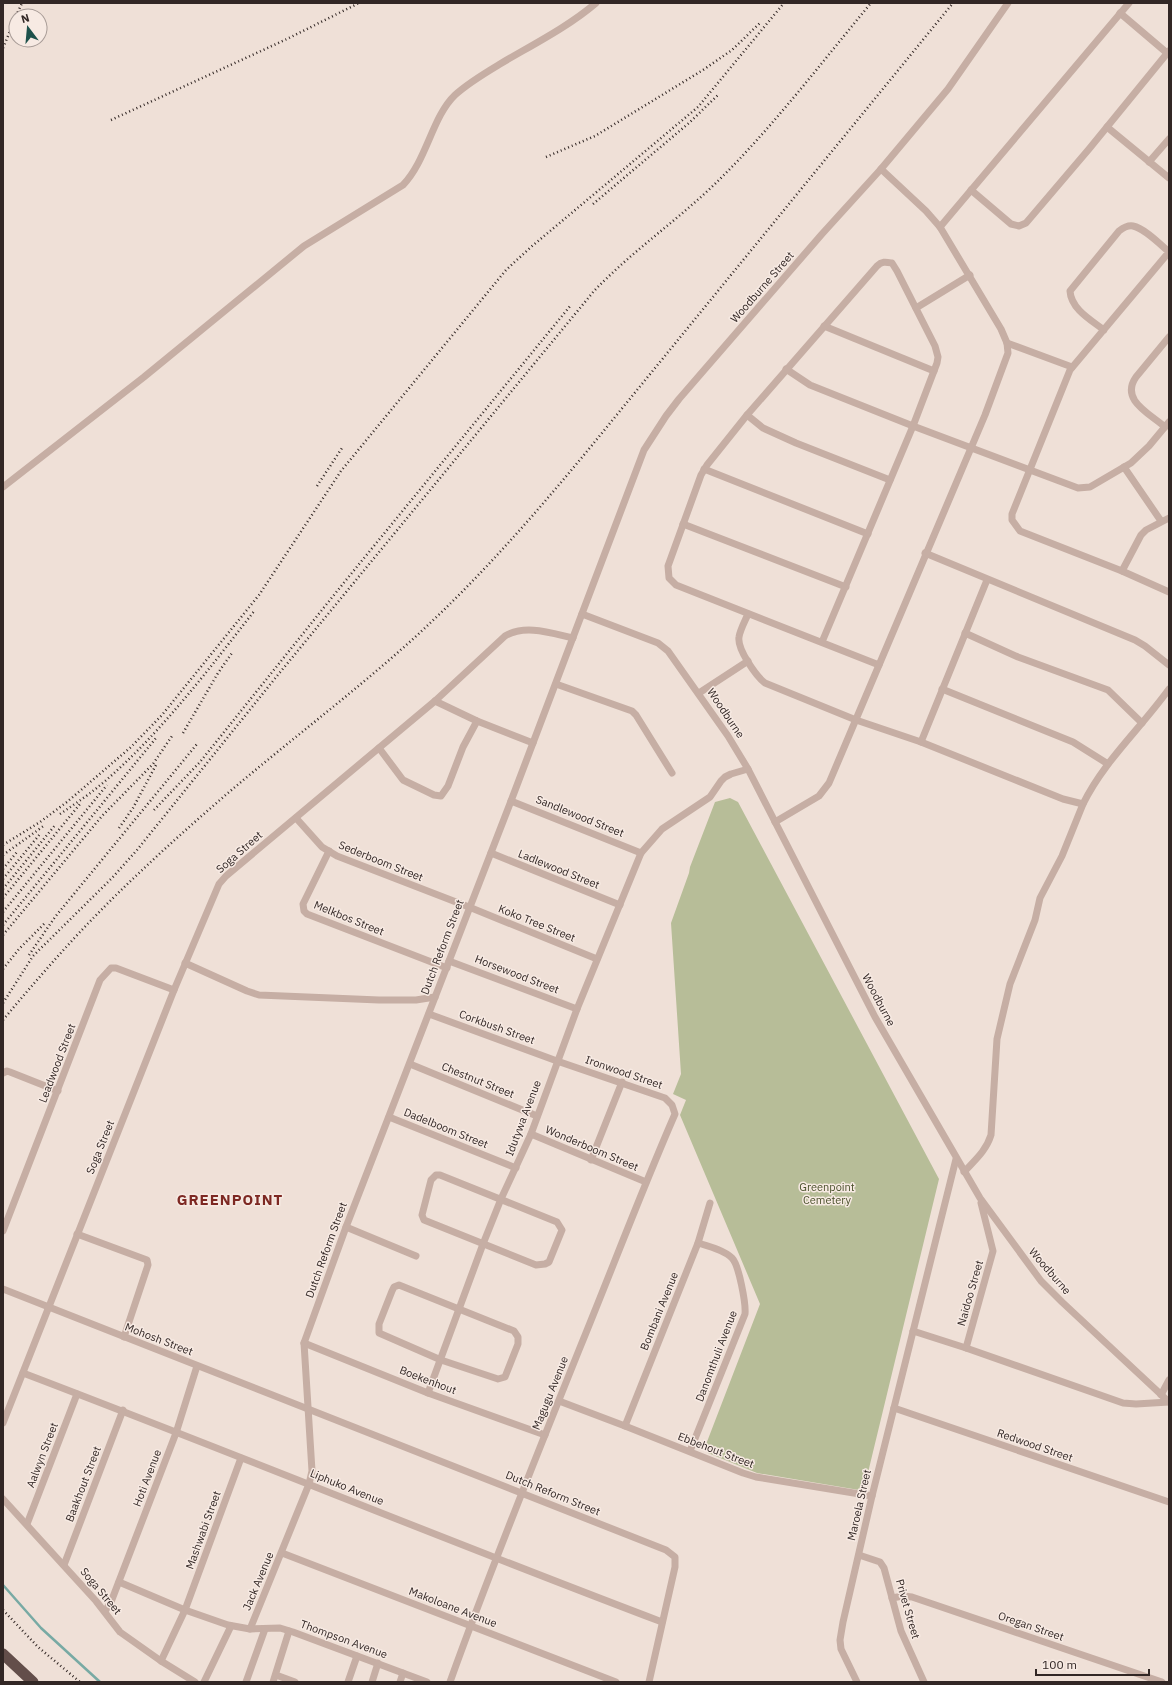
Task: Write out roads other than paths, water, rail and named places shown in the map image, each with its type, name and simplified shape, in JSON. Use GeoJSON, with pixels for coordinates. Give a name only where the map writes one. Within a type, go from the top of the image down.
{"type":"FeatureCollection","features":[{"type":"Feature","properties":{"kind":"highway"},"geometry":{"type":"LineString","coordinates":[[3,1654],[33,1682]]}},
{"type":"Feature","properties":{"kind":"street"},"geometry":{"type":"LineString","coordinates":[[3,488],[132,386],[304,246],[403,185],[420,161],[446,107],[463,88],[576,18],[596,3]]}},
{"type":"Feature","properties":{"kind":"street","name":"Woodburne Street"},"geometry":{"type":"LineString","coordinates":[[582,614],[644,450],[651,438],[679,399],[822,234],[881,169],[948,89],[1008,3]]}},
{"type":"Feature","properties":{"kind":"street"},"geometry":{"type":"LineString","coordinates":[[940,227],[1129,3]]}},
{"type":"Feature","properties":{"kind":"street"},"geometry":{"type":"LineString","coordinates":[[971,190],[1016,226],[1022,225],[1030,219],[1168,52],[1120,13]]}},
{"type":"Feature","properties":{"kind":"street"},"geometry":{"type":"LineString","coordinates":[[1107,127],[1169,178]]}},
{"type":"Feature","properties":{"kind":"street"},"geometry":{"type":"LineString","coordinates":[[1149,162],[1169,139]]}},
{"type":"Feature","properties":{"kind":"street"},"geometry":{"type":"LineString","coordinates":[[775,822],[823,792],[830,783],[1007,359],[1008,353],[1007,343],[1001,329],[940,227],[926,211],[881,169]]}},
{"type":"Feature","properties":{"kind":"street"},"geometry":{"type":"LineString","coordinates":[[1104,330],[1077,308],[1071,300],[1070,291],[1119,231],[1127,226],[1134,226],[1141,229],[1169,252],[1104,330],[1072,367],[1012,514],[1012,520],[1016,528],[1020,531],[1122,571],[1169,592]]}},
{"type":"Feature","properties":{"kind":"street"},"geometry":{"type":"LineString","coordinates":[[822,642],[913,426],[937,363],[937,351],[892,263],[883,262],[877,266],[786,369],[704,469],[668,566],[669,578],[676,584],[879,665]]}},
{"type":"Feature","properties":{"kind":"street"},"geometry":{"type":"LineString","coordinates":[[916,308],[970,275]]}},
{"type":"Feature","properties":{"kind":"street"},"geometry":{"type":"LineString","coordinates":[[824,326],[934,371]]}},
{"type":"Feature","properties":{"kind":"street"},"geometry":{"type":"LineString","coordinates":[[786,369],[810,384],[913,426],[1078,488],[1084,488],[1098,483],[1124,467],[1144,452],[1167,425],[1134,401],[1130,390],[1136,377],[1169,337]]}},
{"type":"Feature","properties":{"kind":"street"},"geometry":{"type":"LineString","coordinates":[[1007,343],[1072,367]]}},
{"type":"Feature","properties":{"kind":"street"},"geometry":{"type":"LineString","coordinates":[[747,415],[764,428],[796,443],[890,480]]}},
{"type":"Feature","properties":{"kind":"street"},"geometry":{"type":"LineString","coordinates":[[1124,467],[1161,521]]}},
{"type":"Feature","properties":{"kind":"street"},"geometry":{"type":"LineString","coordinates":[[704,469],[868,534]]}},
{"type":"Feature","properties":{"kind":"street"},"geometry":{"type":"LineString","coordinates":[[1122,571],[1141,535],[1146,530],[1169,518]]}},
{"type":"Feature","properties":{"kind":"street"},"geometry":{"type":"LineString","coordinates":[[683,524],[846,587]]}},
{"type":"Feature","properties":{"kind":"street"},"geometry":{"type":"LineString","coordinates":[[926,553],[987,580],[1135,640],[1169,665]]}},
{"type":"Feature","properties":{"kind":"street"},"geometry":{"type":"LineString","coordinates":[[921,742],[987,580]]}},
{"type":"Feature","properties":{"kind":"street","name":"Dutch Reform Street"},"geometry":{"type":"LineString","coordinates":[[582,614],[447,968],[346,1227],[304,1343],[307,1407],[522,1492],[672,1554],[675,1557],[675,1567],[649,1682]]}},
{"type":"Feature","properties":{"kind":"street","name":"Woodburne"},"geometry":{"type":"LineString","coordinates":[[582,614],[658,643],[668,651],[699,693],[748,769],[875,1017],[980,1198],[1041,1281],[1169,1402]]}},
{"type":"Feature","properties":{"kind":"street"},"geometry":{"type":"LineString","coordinates":[[748,614],[739,637],[739,643],[760,679],[765,683],[856,720],[921,742],[1063,799],[1083,804]]}},
{"type":"Feature","properties":{"kind":"street","name":"Soga Street"},"geometry":{"type":"LineString","coordinates":[[3,1423],[5,1414],[23,1373],[185,962],[219,884],[226,876],[380,748],[476,664],[495,644],[511,632],[530,630],[573,638]]}},
{"type":"Feature","properties":{"kind":"street"},"geometry":{"type":"LineString","coordinates":[[965,633],[1018,657],[1108,690],[1142,723]]}},
{"type":"Feature","properties":{"kind":"street"},"geometry":{"type":"LineString","coordinates":[[699,693],[748,660]]}},
{"type":"Feature","properties":{"kind":"street"},"geometry":{"type":"LineString","coordinates":[[556,684],[632,711],[672,773]]}},
{"type":"Feature","properties":{"kind":"street"},"geometry":{"type":"LineString","coordinates":[[942,689],[1073,742],[1108,764]]}},
{"type":"Feature","properties":{"kind":"street"},"geometry":{"type":"LineString","coordinates":[[964,1172],[984,1151],[991,1135],[997,1035],[1010,984],[1035,920],[1040,898],[1062,856],[1091,788],[1108,764],[1169,689]]}},
{"type":"Feature","properties":{"kind":"street"},"geometry":{"type":"LineString","coordinates":[[434,701],[478,721],[533,743]]}},
{"type":"Feature","properties":{"kind":"street"},"geometry":{"type":"LineString","coordinates":[[380,748],[403,780],[434,796],[441,796],[448,786],[463,747],[478,721]]}},
{"type":"Feature","properties":{"kind":"street","name":"Idutywa Avenue"},"geometry":{"type":"LineString","coordinates":[[428,1393],[441,1360],[458,1308],[483,1244],[501,1199],[531,1134],[577,1009],[641,853],[662,829],[710,798],[725,777],[748,769]]}},
{"type":"Feature","properties":{"kind":"street","name":"Sandlewood Street"},"geometry":{"type":"LineString","coordinates":[[511,801],[641,853]]}},
{"type":"Feature","properties":{"kind":"street","name":"Sederboom Street"},"geometry":{"type":"LineString","coordinates":[[296,818],[322,847],[329,851],[469,907]]}},
{"type":"Feature","properties":{"kind":"street","name":"Melkbos Street"},"geometry":{"type":"LineString","coordinates":[[329,851],[303,904],[304,911],[307,914],[447,968]]}},
{"type":"Feature","properties":{"kind":"street","name":"Ladlewood Street"},"geometry":{"type":"LineString","coordinates":[[491,853],[620,905]]}},
{"type":"Feature","properties":{"kind":"street","name":"Koko Tree Street"},"geometry":{"type":"LineString","coordinates":[[469,907],[597,959]]}},
{"type":"Feature","properties":{"kind":"street","name":"Horsewood Street"},"geometry":{"type":"LineString","coordinates":[[449,960],[577,1009]]}},
{"type":"Feature","properties":{"kind":"street"},"geometry":{"type":"LineString","coordinates":[[185,962],[246,991],[259,994],[379,1000],[416,1000],[435,997]]}},
{"type":"Feature","properties":{"kind":"street","name":"Leadwood Street"},"geometry":{"type":"LineString","coordinates":[[3,1231],[100,980],[111,968],[116,968],[174,990]]}},
{"type":"Feature","properties":{"kind":"street","name":"Corkbush Street"},"geometry":{"type":"LineString","coordinates":[[428,1014],[557,1061]]}},
{"type":"Feature","properties":{"kind":"street","name":"Ironwood Street"},"geometry":{"type":"LineString","coordinates":[[557,1061],[622,1082],[665,1098],[672,1105],[674,1114]]}},
{"type":"Feature","properties":{"kind":"street","name":"Chestnut Street"},"geometry":{"type":"LineString","coordinates":[[410,1064],[537,1116]]}},
{"type":"Feature","properties":{"kind":"street"},"geometry":{"type":"LineString","coordinates":[[3,1073],[7,1071],[58,1091]]}},
{"type":"Feature","properties":{"kind":"street"},"geometry":{"type":"LineString","coordinates":[[591,1160],[622,1082]]}},
{"type":"Feature","properties":{"kind":"street","name":"Magugu Avenue"},"geometry":{"type":"LineString","coordinates":[[450,1682],[470,1625],[522,1492],[674,1114]]}},
{"type":"Feature","properties":{"kind":"street","name":"Dadelboom Street"},"geometry":{"type":"LineString","coordinates":[[389,1117],[516,1168]]}},
{"type":"Feature","properties":{"kind":"street","name":"Wonderboom Street"},"geometry":{"type":"LineString","coordinates":[[531,1134],[646,1182]]}},
{"type":"Feature","properties":{"kind":"street","name":"Maroela Street"},"geometry":{"type":"LineString","coordinates":[[858,1682],[845,1658],[840,1640],[872,1496],[956,1159]]}},
{"type":"Feature","properties":{"kind":"street"},"geometry":{"type":"LineString","coordinates":[[436,1175],[440,1175],[501,1199],[560,1224],[562,1230],[552,1258],[545,1264],[536,1265],[483,1244],[424,1220],[422,1215],[432,1180],[436,1175]]}},
{"type":"Feature","properties":{"kind":"street","name":"Naidoo Street"},"geometry":{"type":"LineString","coordinates":[[966,1348],[993,1251],[980,1198]]}},
{"type":"Feature","properties":{"kind":"street","name":"Bombani Avenue"},"geometry":{"type":"LineString","coordinates":[[625,1426],[698,1243],[710,1203]]}},
{"type":"Feature","properties":{"kind":"street"},"geometry":{"type":"LineString","coordinates":[[346,1227],[416,1256]]}},
{"type":"Feature","properties":{"kind":"street"},"geometry":{"type":"LineString","coordinates":[[77,1234],[147,1260],[148,1265],[124,1337]]}},
{"type":"Feature","properties":{"kind":"street","name":"Danomthuli Avenue"},"geometry":{"type":"LineString","coordinates":[[690,1451],[745,1314],[744,1298],[734,1261],[729,1256],[707,1245],[698,1243]]}},
{"type":"Feature","properties":{"kind":"street"},"geometry":{"type":"LineString","coordinates":[[399,1285],[458,1308],[514,1331],[518,1337],[518,1344],[506,1375],[502,1379],[494,1378],[441,1360],[379,1333],[379,1324],[394,1287],[399,1285]]}},
{"type":"Feature","properties":{"kind":"street","name":"Mohosh Street"},"geometry":{"type":"LineString","coordinates":[[3,1289],[197,1366],[307,1407]]}},
{"type":"Feature","properties":{"kind":"street"},"geometry":{"type":"LineString","coordinates":[[913,1331],[1123,1403],[1140,1404],[1169,1402]]}},
{"type":"Feature","properties":{"kind":"street","name":"Boekenhout"},"geometry":{"type":"LineString","coordinates":[[304,1343],[428,1393],[545,1435]]}},
{"type":"Feature","properties":{"kind":"street","name":"Hoti Avenue"},"geometry":{"type":"LineString","coordinates":[[104,1611],[109,1607],[176,1433],[197,1366]]}},
{"type":"Feature","properties":{"kind":"street","name":"Liphuko Avenue"},"geometry":{"type":"LineString","coordinates":[[23,1373],[123,1410],[176,1433],[309,1484],[496,1559],[662,1622]]}},
{"type":"Feature","properties":{"kind":"street"},"geometry":{"type":"LineString","coordinates":[[1161,1395],[1169,1380]]}},
{"type":"Feature","properties":{"kind":"street","name":"Aalwyn Street"},"geometry":{"type":"LineString","coordinates":[[27,1524],[77,1394]]}},
{"type":"Feature","properties":{"kind":"street","name":"Ebbehout Street"},"geometry":{"type":"LineString","coordinates":[[559,1401],[756,1477],[872,1496]]}},
{"type":"Feature","properties":{"kind":"street","name":"Jack Avenue"},"geometry":{"type":"LineString","coordinates":[[250,1629],[309,1484],[312,1471],[312,1462],[307,1407]]}},
{"type":"Feature","properties":{"kind":"street","name":"Redwood Street"},"geometry":{"type":"LineString","coordinates":[[894,1408],[1169,1502]]}},
{"type":"Feature","properties":{"kind":"street","name":"Baakhout Street"},"geometry":{"type":"LineString","coordinates":[[64,1564],[123,1410]]}},
{"type":"Feature","properties":{"kind":"street","name":"Mashwabi Street"},"geometry":{"type":"LineString","coordinates":[[161,1661],[186,1610],[241,1458]]}},
{"type":"Feature","properties":{"kind":"street","name":"Soga Street"},"geometry":{"type":"LineString","coordinates":[[3,1498],[64,1564],[124,1635],[161,1661],[195,1682]]}},
{"type":"Feature","properties":{"kind":"street","name":"Makoloane Avenue"},"geometry":{"type":"LineString","coordinates":[[282,1553],[616,1682]]}},
{"type":"Feature","properties":{"kind":"street","name":"Privet Street"},"geometry":{"type":"LineString","coordinates":[[859,1554],[877,1561],[882,1565],[886,1573],[906,1644],[924,1682]]}},
{"type":"Feature","properties":{"kind":"street"},"geometry":{"type":"LineString","coordinates":[[119,1582],[186,1610],[231,1626],[250,1629]]}},
{"type":"Feature","properties":{"kind":"street","name":"Oregan Street"},"geometry":{"type":"LineString","coordinates":[[892,1598],[903,1596],[912,1597],[1162,1682]]}},
{"type":"Feature","properties":{"kind":"street"},"geometry":{"type":"LineString","coordinates":[[204,1682],[231,1626]]}},
{"type":"Feature","properties":{"kind":"street","name":"Thompson Avenue"},"geometry":{"type":"LineString","coordinates":[[250,1629],[280,1628],[428,1682]]}},
{"type":"Feature","properties":{"kind":"street"},"geometry":{"type":"LineString","coordinates":[[246,1682],[265,1629]]}},
{"type":"Feature","properties":{"kind":"street"},"geometry":{"type":"LineString","coordinates":[[274,1682],[289,1631]]}},
{"type":"Feature","properties":{"kind":"street"},"geometry":{"type":"LineString","coordinates":[[348,1682],[357,1656]]}},
{"type":"Feature","properties":{"kind":"street"},"geometry":{"type":"LineString","coordinates":[[372,1682],[378,1663]]}},
{"type":"Feature","properties":{"kind":"street"},"geometry":{"type":"LineString","coordinates":[[400,1682],[403,1673]]}},
{"type":"Feature","properties":{"kind":"street"},"geometry":{"type":"LineString","coordinates":[[276,1675],[295,1682]]}},
{"type":"Feature","properties":{"kind":"waterway"},"geometry":{"type":"LineString","coordinates":[[3,1585],[41,1628],[100,1682]]}},
{"type":"Feature","properties":{"kind":"railway"},"geometry":{"type":"LineString","coordinates":[[20,8],[22,3]]}},
{"type":"Feature","properties":{"kind":"railway"},"geometry":{"type":"LineString","coordinates":[[111,120],[287,39],[359,3]]}},
{"type":"Feature","properties":{"kind":"railway"},"geometry":{"type":"LineString","coordinates":[[3,845],[40,822],[67,802],[131,747],[162,715],[259,595],[341,471],[506,270],[531,247],[698,107],[784,3]]}},
{"type":"Feature","properties":{"kind":"railway"},"geometry":{"type":"LineString","coordinates":[[3,1003],[33,956],[112,878],[137,850],[277,676],[594,291],[609,276],[690,207],[721,178],[798,92],[871,3]]}},
{"type":"Feature","properties":{"kind":"railway"},"geometry":{"type":"LineString","coordinates":[[3,1020],[80,932],[152,861],[228,793],[344,698],[413,639],[484,569],[551,495],[953,3]]}},
{"type":"Feature","properties":{"kind":"railway"},"geometry":{"type":"LineString","coordinates":[[546,157],[595,136],[703,70],[732,50],[761,22]]}},
{"type":"Feature","properties":{"kind":"railway"},"geometry":{"type":"LineString","coordinates":[[3,48],[8,36]]}},
{"type":"Feature","properties":{"kind":"railway"},"geometry":{"type":"LineString","coordinates":[[593,204],[689,123],[719,94]]}},
{"type":"Feature","properties":{"kind":"railway"},"geometry":{"type":"LineString","coordinates":[[154,810],[200,762],[342,585],[571,305]]}},
{"type":"Feature","properties":{"kind":"railway"},"geometry":{"type":"LineString","coordinates":[[317,486],[342,448]]}},
{"type":"Feature","properties":{"kind":"railway"},"geometry":{"type":"LineString","coordinates":[[60,814],[104,782],[145,743],[184,700],[255,610]]}},
{"type":"Feature","properties":{"kind":"railway"},"geometry":{"type":"LineString","coordinates":[[183,733],[218,673],[232,653]]}},
{"type":"Feature","properties":{"kind":"railway"},"geometry":{"type":"LineString","coordinates":[[3,935],[102,816],[153,764],[172,736]]}},
{"type":"Feature","properties":{"kind":"railway"},"geometry":{"type":"LineString","coordinates":[[3,925],[156,738]]}},
{"type":"Feature","properties":{"kind":"railway"},"geometry":{"type":"LineString","coordinates":[[29,955],[55,917],[197,744]]}},
{"type":"Feature","properties":{"kind":"railway"},"geometry":{"type":"LineString","coordinates":[[119,828],[133,808],[156,765]]}},
{"type":"Feature","properties":{"kind":"railway"},"geometry":{"type":"LineString","coordinates":[[3,912],[107,785]]}},
{"type":"Feature","properties":{"kind":"railway"},"geometry":{"type":"LineString","coordinates":[[3,898],[80,804]]}},
{"type":"Feature","properties":{"kind":"railway"},"geometry":{"type":"LineString","coordinates":[[3,889],[56,824]]}},
{"type":"Feature","properties":{"kind":"railway"},"geometry":{"type":"LineString","coordinates":[[3,855],[45,825]]}},
{"type":"Feature","properties":{"kind":"railway"},"geometry":{"type":"LineString","coordinates":[[3,879],[40,834]]}},
{"type":"Feature","properties":{"kind":"railway"},"geometry":{"type":"LineString","coordinates":[[3,869],[17,852]]}},
{"type":"Feature","properties":{"kind":"railway"},"geometry":{"type":"LineString","coordinates":[[3,969],[19,949],[46,922]]}},
{"type":"Feature","properties":{"kind":"railway"},"geometry":{"type":"LineString","coordinates":[[3,1610],[38,1647],[80,1682]]}},
{"type":"Feature","properties":{"kind":"district","name":"GREENPOINT"},"geometry":{"type":"Point","coordinates":[230,1199]}},
{"type":"Feature","properties":{"kind":"park label","name":"Greenpoint Cemetery"},"geometry":{"type":"Point","coordinates":[827,1193]}}]}
